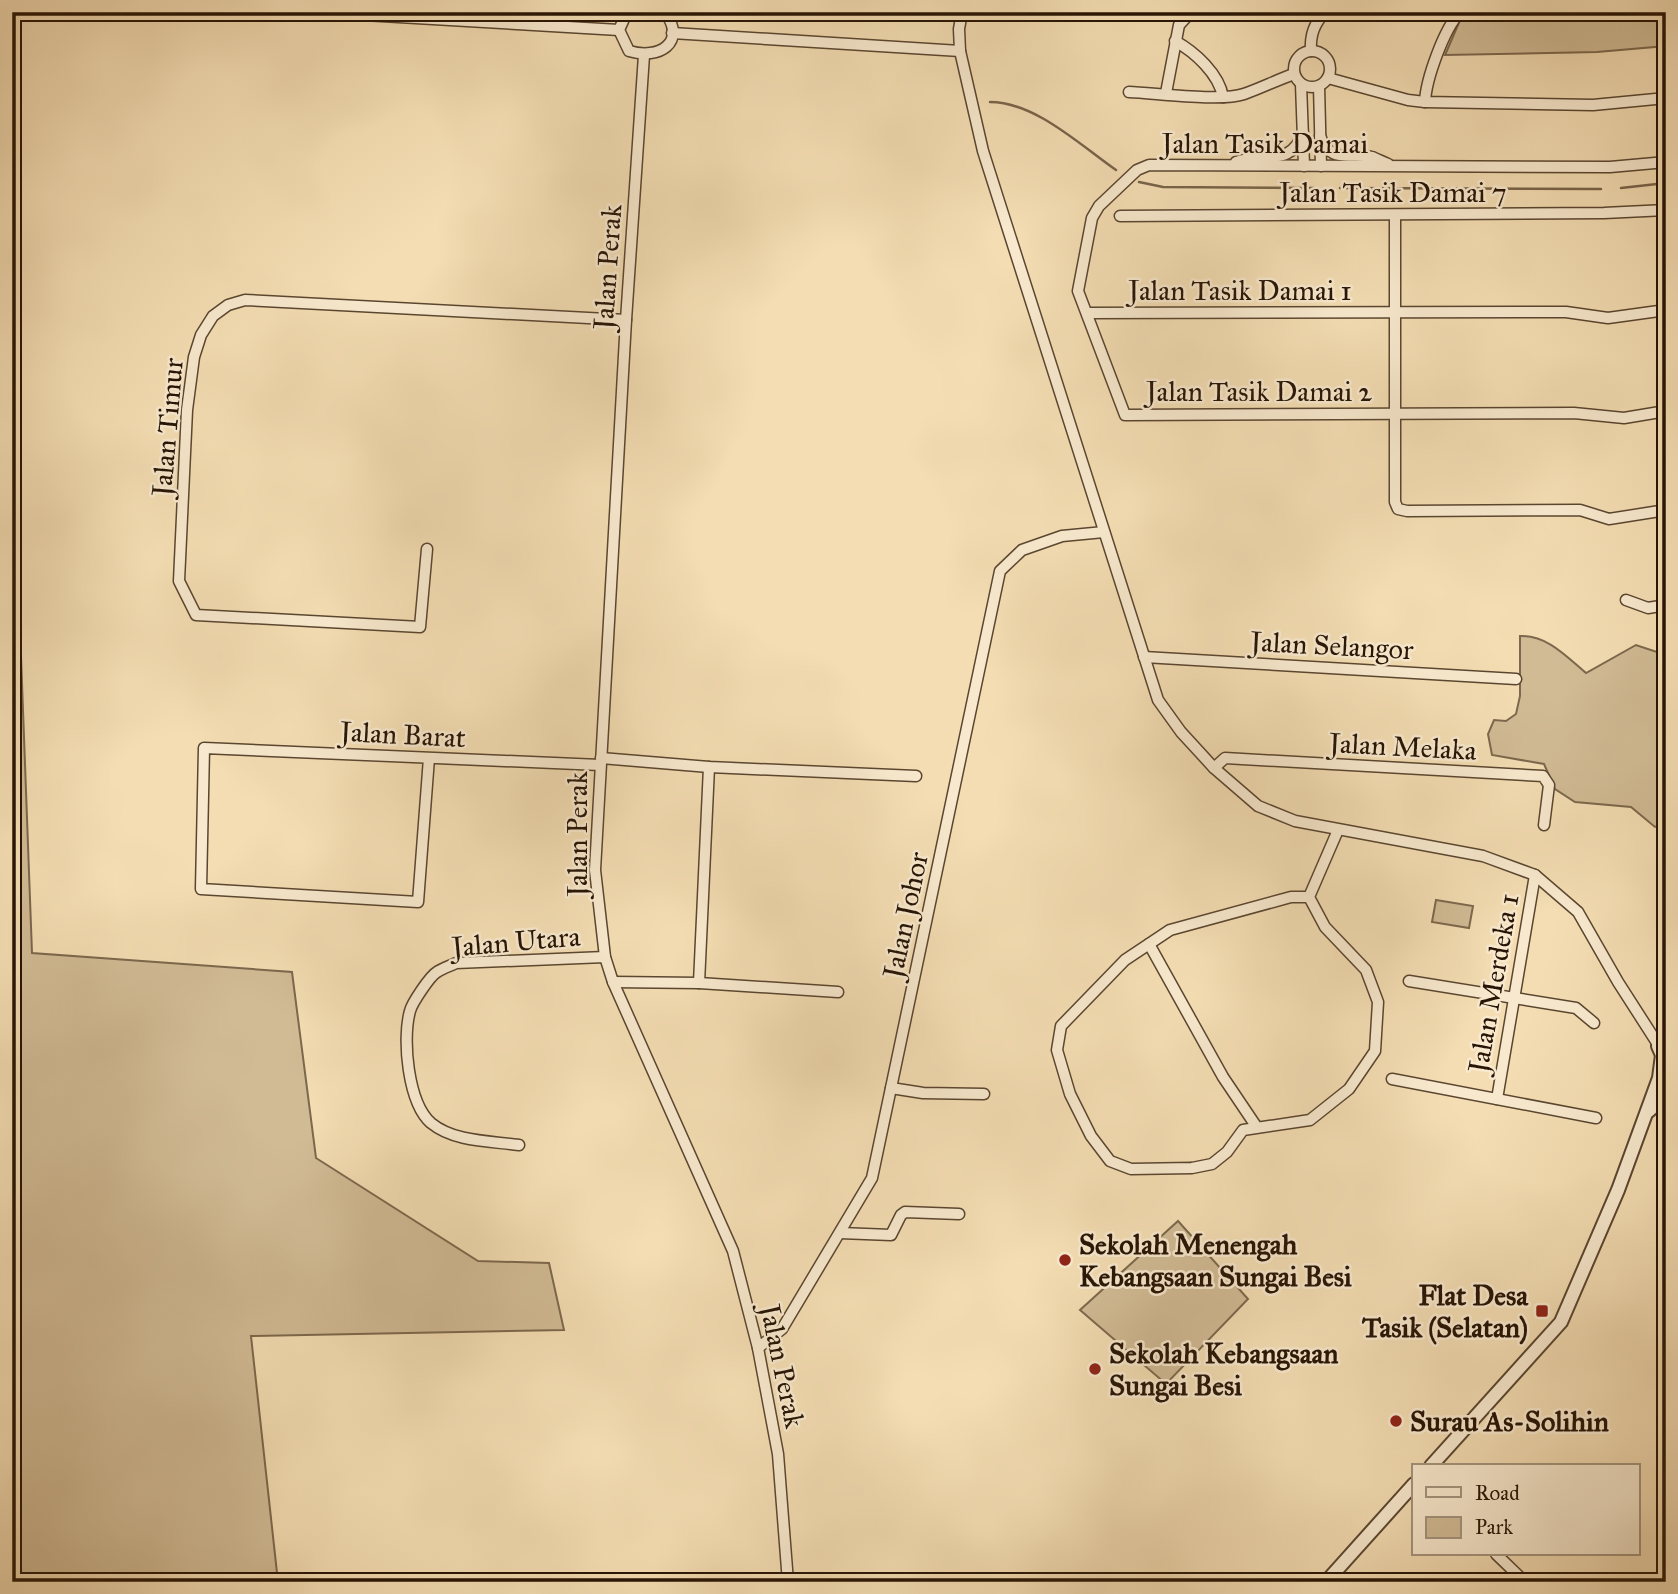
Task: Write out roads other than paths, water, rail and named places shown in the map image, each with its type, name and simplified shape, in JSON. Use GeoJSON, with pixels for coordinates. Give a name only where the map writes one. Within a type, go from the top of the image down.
{"type":"FeatureCollection","features":[{"type":"Feature","properties":{"kind":"street"},"geometry":{"type":"LineString","coordinates":[[312,12],[619,30]]}},
{"type":"Feature","properties":{"kind":"street"},"geometry":{"type":"LineString","coordinates":[[627,12],[619,30],[622,41],[629,51],[644,55],[664,49],[672,33],[671,22],[665,12]]}},
{"type":"Feature","properties":{"kind":"street"},"geometry":{"type":"LineString","coordinates":[[962,12],[959,29],[960,51],[983,151],[1158,700],[1181,732],[1214,768],[1258,806],[1295,821],[1483,856],[1535,875],[1578,912],[1618,982],[1663,1050],[1659,1078],[1615,1199],[1562,1322],[1433,1464]]}},
{"type":"Feature","properties":{"kind":"street"},"geometry":{"type":"LineString","coordinates":[[1166,93],[1179,25],[1191,12]]}},
{"type":"Feature","properties":{"kind":"street"},"geometry":{"type":"LineString","coordinates":[[1311,51],[1310,38],[1317,21],[1325,12]]}},
{"type":"Feature","properties":{"kind":"street"},"geometry":{"type":"LineString","coordinates":[[1425,102],[1426,89],[1451,24],[1460,12]]}},
{"type":"Feature","properties":{"kind":"street"},"geometry":{"type":"LineString","coordinates":[[672,33],[960,51]]}},
{"type":"Feature","properties":{"kind":"street"},"geometry":{"type":"LineString","coordinates":[[1175,41],[1191,50],[1221,85],[1223,97]]}},
{"type":"Feature","properties":{"kind":"street"},"geometry":{"type":"LineString","coordinates":[[1311,51],[1322,54],[1329,62],[1328,78],[1319,86],[1307,86],[1294,74],[1297,58],[1311,51]]}},
{"type":"Feature","properties":{"kind":"street","name":"Jalan Perak"},"geometry":{"type":"LineString","coordinates":[[644,55],[595,870],[605,957],[613,982],[733,1251],[758,1348],[778,1454],[788,1582]]}},
{"type":"Feature","properties":{"kind":"street"},"geometry":{"type":"LineString","coordinates":[[1129,92],[1223,97],[1242,95],[1294,74]]}},
{"type":"Feature","properties":{"kind":"street"},"geometry":{"type":"LineString","coordinates":[[1328,78],[1408,100],[1425,102],[1593,105],[1666,98]]}},
{"type":"Feature","properties":{"kind":"street"},"geometry":{"type":"LineString","coordinates":[[1301,83],[1304,166]]}},
{"type":"Feature","properties":{"kind":"street"},"geometry":{"type":"LineString","coordinates":[[1319,86],[1321,166]]}},
{"type":"Feature","properties":{"kind":"street"},"geometry":{"type":"LineString","coordinates":[[1226,166],[1246,159],[1289,154],[1298,146],[1303,133]]}},
{"type":"Feature","properties":{"kind":"street"},"geometry":{"type":"LineString","coordinates":[[1320,136],[1326,150],[1332,154],[1374,158],[1390,166]]}},
{"type":"Feature","properties":{"kind":"street","name":"Jalan Tasik Damai"},"geometry":{"type":"LineString","coordinates":[[1125,415],[1078,291],[1092,218],[1099,206],[1142,167],[1610,167],[1666,162]]}},
{"type":"Feature","properties":{"kind":"street","name":"Jalan Tasik Damai 7"},"geometry":{"type":"LineString","coordinates":[[1120,216],[1604,213],[1666,209]]}},
{"type":"Feature","properties":{"kind":"street"},"geometry":{"type":"LineString","coordinates":[[1395,215],[1394,413],[1395,502],[1398,509],[1580,510],[1609,519],[1666,510]]}},
{"type":"Feature","properties":{"kind":"street","name":"Jalan Timur"},"geometry":{"type":"LineString","coordinates":[[426,549],[420,627],[196,615],[178,581],[187,410],[194,357],[201,335],[213,316],[228,305],[245,300],[626,320]]}},
{"type":"Feature","properties":{"kind":"street","name":"Jalan Tasik Damai 1"},"geometry":{"type":"LineString","coordinates":[[1087,313],[1566,312],[1608,318],[1666,310]]}},
{"type":"Feature","properties":{"kind":"street","name":"Jalan Tasik Damai 2"},"geometry":{"type":"LineString","coordinates":[[1125,415],[1574,412],[1624,418],[1666,411]]}},
{"type":"Feature","properties":{"kind":"street","name":"Jalan Johor"},"geometry":{"type":"LineString","coordinates":[[758,1348],[782,1329],[872,1178],[1000,572],[1022,550],[1062,536],[1104,532]]}},
{"type":"Feature","properties":{"kind":"street"},"geometry":{"type":"LineString","coordinates":[[1626,600],[1648,608],[1666,605]]}},
{"type":"Feature","properties":{"kind":"street","name":"Jalan Selangor"},"geometry":{"type":"LineString","coordinates":[[1144,657],[1516,678]]}},
{"type":"Feature","properties":{"kind":"street","name":"Jalan Barat"},"geometry":{"type":"LineString","coordinates":[[429,758],[418,902],[201,889],[204,748],[916,776]]}},
{"type":"Feature","properties":{"kind":"street","name":"Jalan Melaka"},"geometry":{"type":"LineString","coordinates":[[1214,768],[1225,758],[1543,776],[1549,785],[1544,825]]}},
{"type":"Feature","properties":{"kind":"street"},"geometry":{"type":"LineString","coordinates":[[698,983],[709,767]]}},
{"type":"Feature","properties":{"kind":"street"},"geometry":{"type":"LineString","coordinates":[[1309,897],[1338,830]]}},
{"type":"Feature","properties":{"kind":"street","name":"Jalan Merdeka 1"},"geometry":{"type":"LineString","coordinates":[[1497,1099],[1535,875]]}},
{"type":"Feature","properties":{"kind":"street"},"geometry":{"type":"LineString","coordinates":[[1291,897],[1309,897],[1325,927],[1366,970],[1378,1002],[1375,1051],[1349,1088],[1310,1121],[1255,1126],[1243,1130],[1227,1152],[1212,1164],[1192,1168],[1131,1168],[1110,1161],[1091,1136],[1070,1094],[1057,1050],[1061,1026],[1125,960],[1170,930],[1291,897]]}},
{"type":"Feature","properties":{"kind":"street"},"geometry":{"type":"LineString","coordinates":[[1149,944],[1217,1066],[1255,1126]]}},
{"type":"Feature","properties":{"kind":"street","name":"Jalan Utara"},"geometry":{"type":"LineString","coordinates":[[519,1145],[459,1137],[433,1125],[423,1115],[410,1082],[407,1032],[410,1009],[434,973],[456,963],[605,957]]}},
{"type":"Feature","properties":{"kind":"street"},"geometry":{"type":"LineString","coordinates":[[1409,981],[1576,1008],[1594,1023]]}},
{"type":"Feature","properties":{"kind":"street"},"geometry":{"type":"LineString","coordinates":[[613,982],[698,983],[838,992]]}},
{"type":"Feature","properties":{"kind":"street"},"geometry":{"type":"LineString","coordinates":[[1392,1079],[1597,1118]]}},
{"type":"Feature","properties":{"kind":"street"},"geometry":{"type":"LineString","coordinates":[[891,1087],[923,1093],[984,1094]]}},
{"type":"Feature","properties":{"kind":"street"},"geometry":{"type":"LineString","coordinates":[[1646,1113],[1666,1095]]}},
{"type":"Feature","properties":{"kind":"street"},"geometry":{"type":"LineString","coordinates":[[840,1233],[891,1235],[905,1212],[959,1214]]}},
{"type":"Feature","properties":{"kind":"street"},"geometry":{"type":"LineString","coordinates":[[1326,1582],[1412,1487]]}},
{"type":"Feature","properties":{"kind":"street"},"geometry":{"type":"LineString","coordinates":[[1498,1556],[1525,1582]]}},
{"type":"Feature","properties":{"kind":"waterway"},"geometry":{"type":"LineString","coordinates":[[990,102],[1024,109],[1040,117],[1116,170]]}},
{"type":"Feature","properties":{"kind":"waterway"},"geometry":{"type":"LineString","coordinates":[[1139,182],[1163,187],[1314,188]]}},
{"type":"Feature","properties":{"kind":"waterway"},"geometry":{"type":"LineString","coordinates":[[1621,188],[1666,183]]}},
{"type":"Feature","properties":{"kind":"waterway"},"geometry":{"type":"LineString","coordinates":[[1340,188],[1601,189]]}},
{"type":"Feature","properties":{"kind":"place","name":"Sekolah Menengah Kebangsaan Sungai Besi"},"geometry":{"type":"Point","coordinates":[1065,1260]}},
{"type":"Feature","properties":{"kind":"place","name":"Flat Desa Tasik (Selatan)"},"geometry":{"type":"Point","coordinates":[1542,1311]}},
{"type":"Feature","properties":{"kind":"place","name":"Sekolah Kebangsaan Sungai Besi"},"geometry":{"type":"Point","coordinates":[1095,1369]}},
{"type":"Feature","properties":{"kind":"place","name":"Surau As-Solihin"},"geometry":{"type":"Point","coordinates":[1396,1421]}}]}
